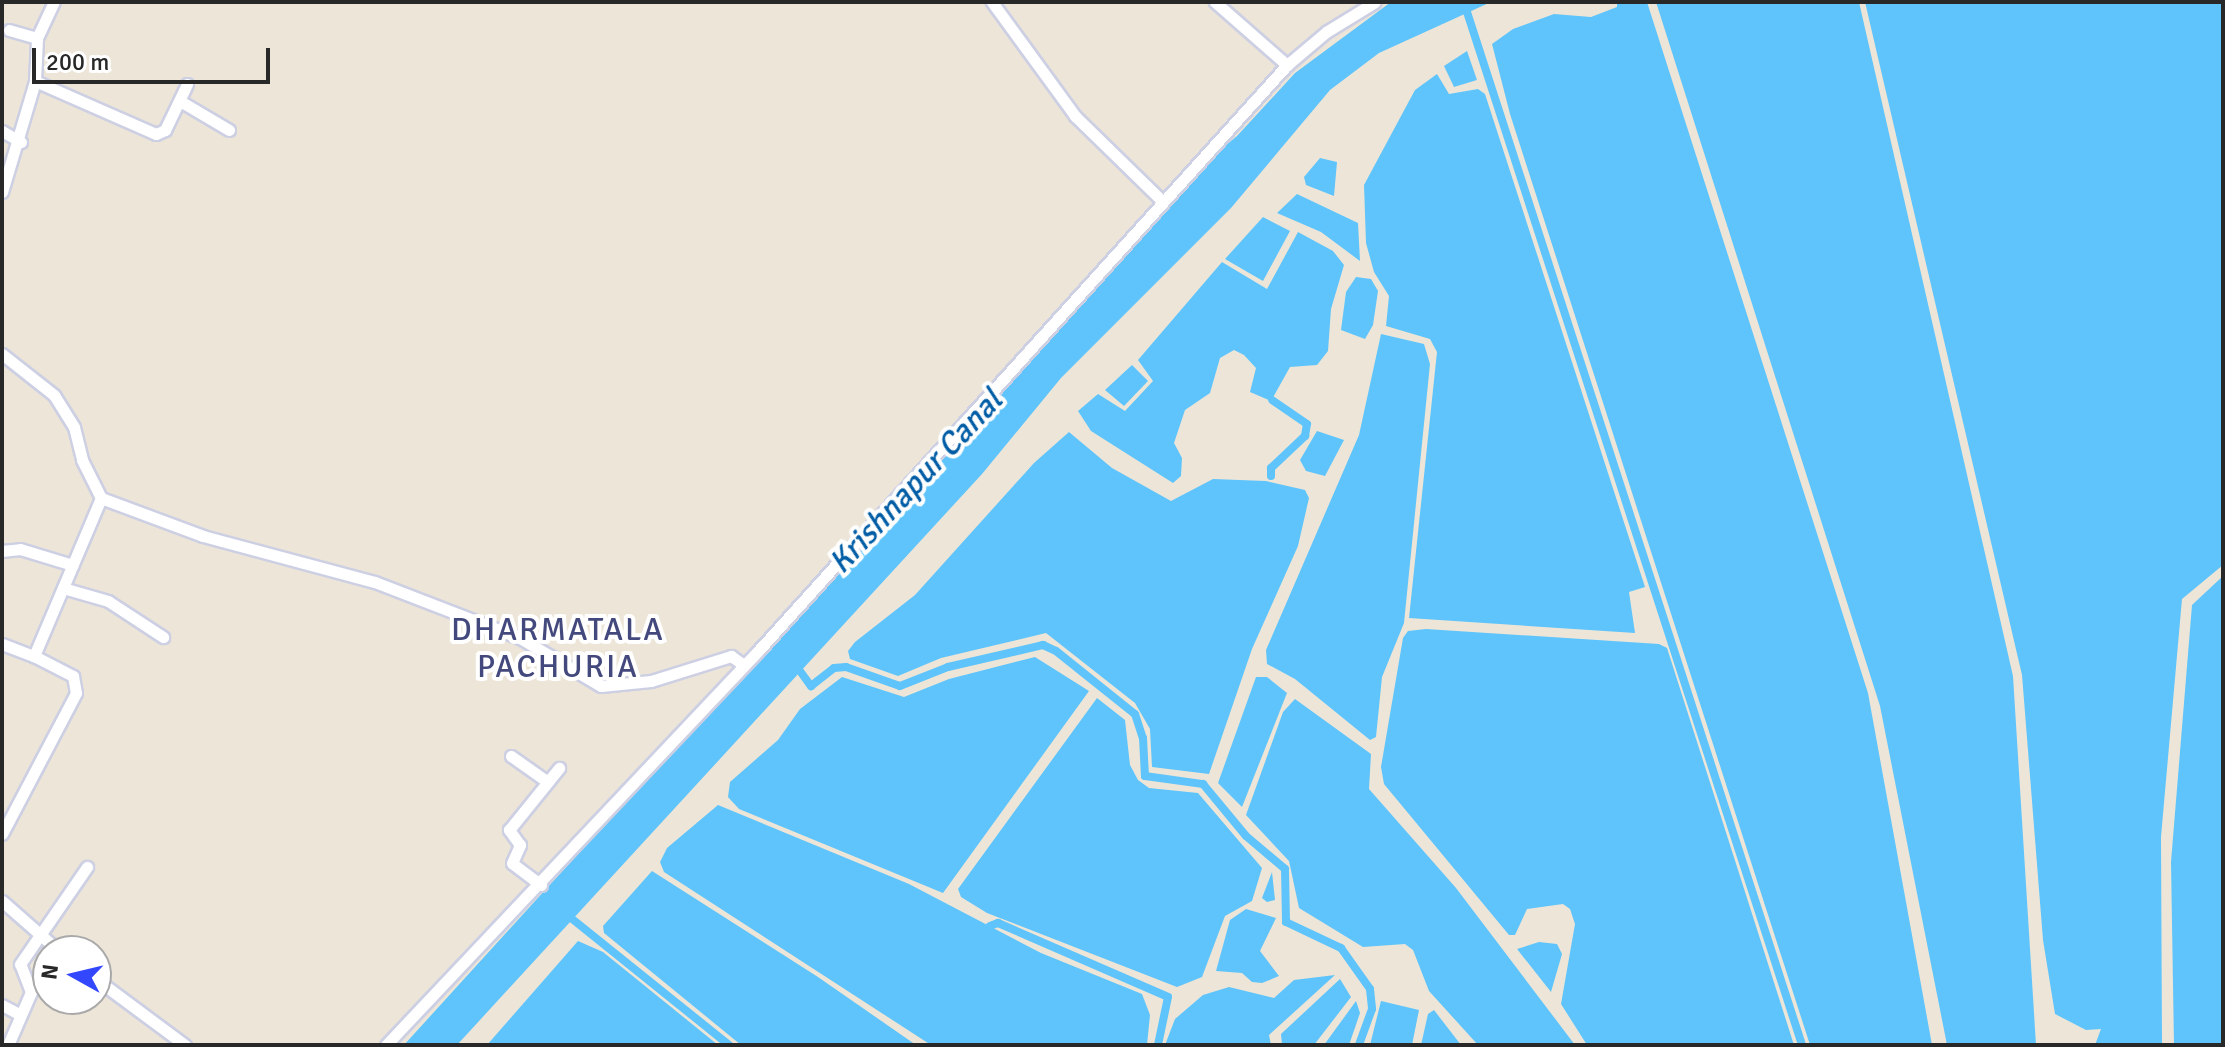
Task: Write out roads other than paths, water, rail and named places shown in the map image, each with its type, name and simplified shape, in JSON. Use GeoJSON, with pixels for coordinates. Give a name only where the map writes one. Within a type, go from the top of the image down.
{"type":"FeatureCollection","features":[{"type":"Feature","properties":{"kind":"street"},"geometry":{"type":"LineString","coordinates":[[2,192],[21,142],[35,81],[37,38],[54,2]]}},
{"type":"Feature","properties":{"kind":"street"},"geometry":{"type":"LineString","coordinates":[[992,2],[1075,116],[1161,200]]}},
{"type":"Feature","properties":{"kind":"street"},"geometry":{"type":"LineString","coordinates":[[1215,2],[1287,65]]}},
{"type":"Feature","properties":{"kind":"street"},"geometry":{"type":"LineString","coordinates":[[386,1045],[541,885],[744,665],[1161,200],[1287,65],[1326,32],[1375,2]]}},
{"type":"Feature","properties":{"kind":"street"},"geometry":{"type":"LineString","coordinates":[[9,30],[37,38]]}},
{"type":"Feature","properties":{"kind":"street"},"geometry":{"type":"LineString","coordinates":[[35,81],[156,134],[165,130],[187,84]]}},
{"type":"Feature","properties":{"kind":"street"},"geometry":{"type":"LineString","coordinates":[[180,101],[229,130]]}},
{"type":"Feature","properties":{"kind":"street"},"geometry":{"type":"LineString","coordinates":[[2,131],[21,142]]}},
{"type":"Feature","properties":{"kind":"street"},"geometry":{"type":"LineString","coordinates":[[2,354],[54,395],[74,427],[82,460],[101,498],[193,533],[375,582],[520,638],[601,686],[651,681],[731,656],[744,665]]}},
{"type":"Feature","properties":{"kind":"street"},"geometry":{"type":"LineString","coordinates":[[34,656],[101,498]]}},
{"type":"Feature","properties":{"kind":"street"},"geometry":{"type":"LineString","coordinates":[[2,551],[20,549],[73,565]]}},
{"type":"Feature","properties":{"kind":"street"},"geometry":{"type":"LineString","coordinates":[[63,588],[108,601],[163,637]]}},
{"type":"Feature","properties":{"kind":"street"},"geometry":{"type":"LineString","coordinates":[[2,644],[34,656],[78,684],[52,746],[2,834]]}},
{"type":"Feature","properties":{"kind":"street"},"geometry":{"type":"LineString","coordinates":[[511,756],[548,782]]}},
{"type":"Feature","properties":{"kind":"street"},"geometry":{"type":"LineString","coordinates":[[541,885],[512,863],[519,842],[509,830],[559,768]]}},
{"type":"Feature","properties":{"kind":"street"},"geometry":{"type":"LineString","coordinates":[[39,935],[87,867]]}},
{"type":"Feature","properties":{"kind":"street"},"geometry":{"type":"LineString","coordinates":[[2,901],[37,935]]}},
{"type":"Feature","properties":{"kind":"street"},"geometry":{"type":"LineString","coordinates":[[10,1045],[31,992],[20,964],[32,945]]}},
{"type":"Feature","properties":{"kind":"street"},"geometry":{"type":"LineString","coordinates":[[112,991],[185,1045]]}},
{"type":"Feature","properties":{"kind":"street"},"geometry":{"type":"LineString","coordinates":[[2,1005],[21,1015]]}},
{"type":"Feature","properties":{"kind":"water"},"geometry":{"type":"Polygon","coordinates":[[[1391,2],[1491,2],[1379,53],[1330,90],[1231,208],[1061,378],[982,474],[457,1045],[404,1045],[1170,204],[1180,184],[1237,136],[1295,73],[1391,2]]]}},
{"type":"Feature","properties":{"kind":"water"},"geometry":{"type":"Polygon","coordinates":[[[1617,2],[1647,2],[1868,693],[1932,1045],[1810,1045],[1510,114],[1492,44],[1513,29],[1554,14],[1591,17],[1617,7],[1617,2]]]}},
{"type":"Feature","properties":{"kind":"water"},"geometry":{"type":"Polygon","coordinates":[[[1656,2],[1859,2],[2013,676],[2036,1045],[1947,1045],[1880,706],[1656,2]]]}},
{"type":"Feature","properties":{"kind":"water"},"geometry":{"type":"Polygon","coordinates":[[[1865,2],[2223,2],[2223,565],[2182,599],[2161,837],[2162,1045],[2095,1045],[2101,1029],[2086,1030],[2055,1014],[2043,940],[2022,675],[1865,2]]]}},
{"type":"Feature","properties":{"kind":"water"},"geometry":{"type":"Polygon","coordinates":[[[1467,51],[1477,80],[1454,87],[1444,66],[1467,51]]]}},
{"type":"Feature","properties":{"kind":"water"},"geometry":{"type":"Polygon","coordinates":[[[1437,74],[1449,94],[1478,89],[1485,94],[1645,587],[1629,592],[1635,633],[1409,618],[1437,352],[1430,339],[1386,326],[1389,296],[1374,272],[1366,243],[1364,185],[1415,90],[1437,74]]]}},
{"type":"Feature","properties":{"kind":"water"},"geometry":{"type":"Polygon","coordinates":[[[1320,158],[1337,162],[1334,196],[1306,185],[1304,177],[1320,158]]]}},
{"type":"Feature","properties":{"kind":"water"},"geometry":{"type":"Polygon","coordinates":[[[1297,194],[1358,223],[1360,261],[1321,232],[1277,213],[1297,194]]]}},
{"type":"Feature","properties":{"kind":"water"},"geometry":{"type":"Polygon","coordinates":[[[1263,217],[1290,231],[1263,281],[1225,259],[1263,217]]]}},
{"type":"Feature","properties":{"kind":"water"},"geometry":{"type":"Polygon","coordinates":[[[1298,232],[1333,251],[1344,265],[1331,309],[1328,351],[1317,365],[1290,367],[1271,401],[1250,392],[1256,368],[1244,355],[1234,350],[1220,358],[1210,393],[1185,410],[1174,443],[1182,458],[1181,476],[1173,483],[1091,431],[1078,411],[1098,394],[1125,411],[1153,381],[1138,360],[1222,262],[1267,289],[1298,232]]]}},
{"type":"Feature","properties":{"kind":"water"},"geometry":{"type":"Polygon","coordinates":[[[1356,277],[1371,279],[1378,291],[1373,325],[1365,339],[1341,330],[1346,292],[1356,277]]]}},
{"type":"Feature","properties":{"kind":"water"},"geometry":{"type":"Polygon","coordinates":[[[1381,334],[1424,344],[1430,364],[1404,623],[1382,677],[1376,737],[1370,740],[1295,679],[1267,664],[1266,650],[1359,435],[1381,334]]]}},
{"type":"Feature","properties":{"kind":"water"},"geometry":{"type":"Polygon","coordinates":[[[1132,365],[1148,381],[1124,406],[1105,390],[1132,365]]]}},
{"type":"Feature","properties":{"kind":"water"},"geometry":{"type":"Polygon","coordinates":[[[1317,431],[1344,440],[1325,476],[1306,471],[1300,460],[1317,431]]]}},
{"type":"Feature","properties":{"kind":"water"},"geometry":{"type":"Polygon","coordinates":[[[1069,432],[1112,468],[1171,501],[1213,479],[1266,481],[1305,490],[1309,498],[1298,546],[1252,649],[1209,774],[1152,767],[1150,729],[1135,703],[1046,633],[941,658],[898,676],[850,659],[848,651],[855,642],[915,595],[1034,463],[1069,432]]]}},
{"type":"Feature","properties":{"kind":"water"},"geometry":{"type":"Polygon","coordinates":[[[2223,576],[2223,1045],[2174,1045],[2171,862],[2192,605],[2223,576]]]}},
{"type":"Feature","properties":{"kind":"water"},"geometry":{"type":"Polygon","coordinates":[[[1426,629],[1659,644],[1667,648],[1794,1045],[1587,1045],[1561,1004],[1575,924],[1570,909],[1563,904],[1527,909],[1515,935],[1509,935],[1384,784],[1381,767],[1403,638],[1408,631],[1426,629]]]}},
{"type":"Feature","properties":{"kind":"water"},"geometry":{"type":"Polygon","coordinates":[[[1035,657],[1089,691],[943,893],[739,809],[728,797],[730,782],[778,740],[800,709],[842,677],[904,697],[949,679],[1035,657]]]}},
{"type":"Feature","properties":{"kind":"water"},"geometry":{"type":"Polygon","coordinates":[[[1256,677],[1267,677],[1287,693],[1242,807],[1218,783],[1256,677]]]}},
{"type":"Feature","properties":{"kind":"water"},"geometry":{"type":"Polygon","coordinates":[[[1097,698],[1125,720],[1130,765],[1138,780],[1149,788],[1198,793],[1262,868],[1252,901],[1225,916],[1202,977],[1177,987],[987,913],[961,897],[958,889],[1097,698]]]}},
{"type":"Feature","properties":{"kind":"water"},"geometry":{"type":"Polygon","coordinates":[[[1295,699],[1371,754],[1369,789],[1456,888],[1575,1045],[1478,1045],[1429,991],[1413,950],[1405,944],[1363,947],[1299,908],[1289,861],[1246,815],[1283,712],[1295,699]]]}},
{"type":"Feature","properties":{"kind":"water"},"geometry":{"type":"Polygon","coordinates":[[[718,805],[909,884],[1041,953],[1142,994],[1150,1015],[1147,1045],[931,1045],[664,872],[660,862],[667,848],[718,805]]]}},
{"type":"Feature","properties":{"kind":"water"},"geometry":{"type":"Polygon","coordinates":[[[652,871],[818,977],[916,1045],[741,1045],[604,933],[603,926],[652,871]]]}},
{"type":"Feature","properties":{"kind":"water"},"geometry":{"type":"Polygon","coordinates":[[[1272,872],[1275,900],[1267,902],[1262,898],[1272,872]]]}},
{"type":"Feature","properties":{"kind":"water"},"geometry":{"type":"Polygon","coordinates":[[[1246,909],[1276,918],[1260,951],[1279,976],[1262,983],[1252,982],[1242,973],[1216,971],[1230,920],[1246,909]]]}},
{"type":"Feature","properties":{"kind":"water"},"geometry":{"type":"Polygon","coordinates":[[[578,941],[603,952],[718,1045],[487,1045],[578,941]]]}},
{"type":"Feature","properties":{"kind":"water"},"geometry":{"type":"Polygon","coordinates":[[[1539,942],[1557,944],[1562,954],[1551,992],[1517,949],[1539,942]]]}},
{"type":"Feature","properties":{"kind":"water"},"geometry":{"type":"Polygon","coordinates":[[[1335,975],[1269,1035],[1271,1045],[1165,1045],[1175,1019],[1203,995],[1229,987],[1274,998],[1294,980],[1335,975]]]}},
{"type":"Feature","properties":{"kind":"water"},"geometry":{"type":"Polygon","coordinates":[[[1340,979],[1351,997],[1314,1045],[1282,1045],[1281,1034],[1340,979]]]}},
{"type":"Feature","properties":{"kind":"water"},"geometry":{"type":"Polygon","coordinates":[[[1356,1001],[1360,1013],[1349,1045],[1324,1045],[1356,1001]]]}},
{"type":"Feature","properties":{"kind":"water"},"geometry":{"type":"Polygon","coordinates":[[[1381,1001],[1419,1010],[1412,1045],[1370,1045],[1381,1001]]]}},
{"type":"Feature","properties":{"kind":"water"},"geometry":{"type":"Polygon","coordinates":[[[1434,1010],[1461,1045],[1421,1045],[1428,1014],[1434,1010]]]}},
{"type":"Feature","properties":{"kind":"waterway"},"geometry":{"type":"LineString","coordinates":[[1467,12],[1802,1045]]}},
{"type":"Feature","properties":{"kind":"waterway"},"geometry":{"type":"LineString","coordinates":[[1271,476],[1271,468],[1305,436],[1307,424],[1272,400]]}},
{"type":"Feature","properties":{"kind":"waterway"},"geometry":{"type":"LineString","coordinates":[[800,671],[811,686],[834,668],[846,667],[900,686],[948,667],[1043,645],[1056,651],[1135,714],[1143,738],[1145,776],[1203,784],[1246,836],[1285,869],[1286,922],[1341,948],[1370,989],[1372,1009],[1359,1045]]}},
{"type":"Feature","properties":{"kind":"waterway"},"geometry":{"type":"LineString","coordinates":[[571,918],[729,1045]]}},
{"type":"Feature","properties":{"kind":"waterway"},"geometry":{"type":"LineString","coordinates":[[990,926],[998,923],[1168,997],[1158,1045]]}},
{"type":"Feature","properties":{"kind":"district","name":"DHARMATALA PACHURIA"},"geometry":{"type":"Point","coordinates":[558,650]}},
{"type":"Feature","properties":{"kind":"water label","name":"Krishnapur Canal"},"geometry":{"type":"Point","coordinates":[916,482]}}]}
